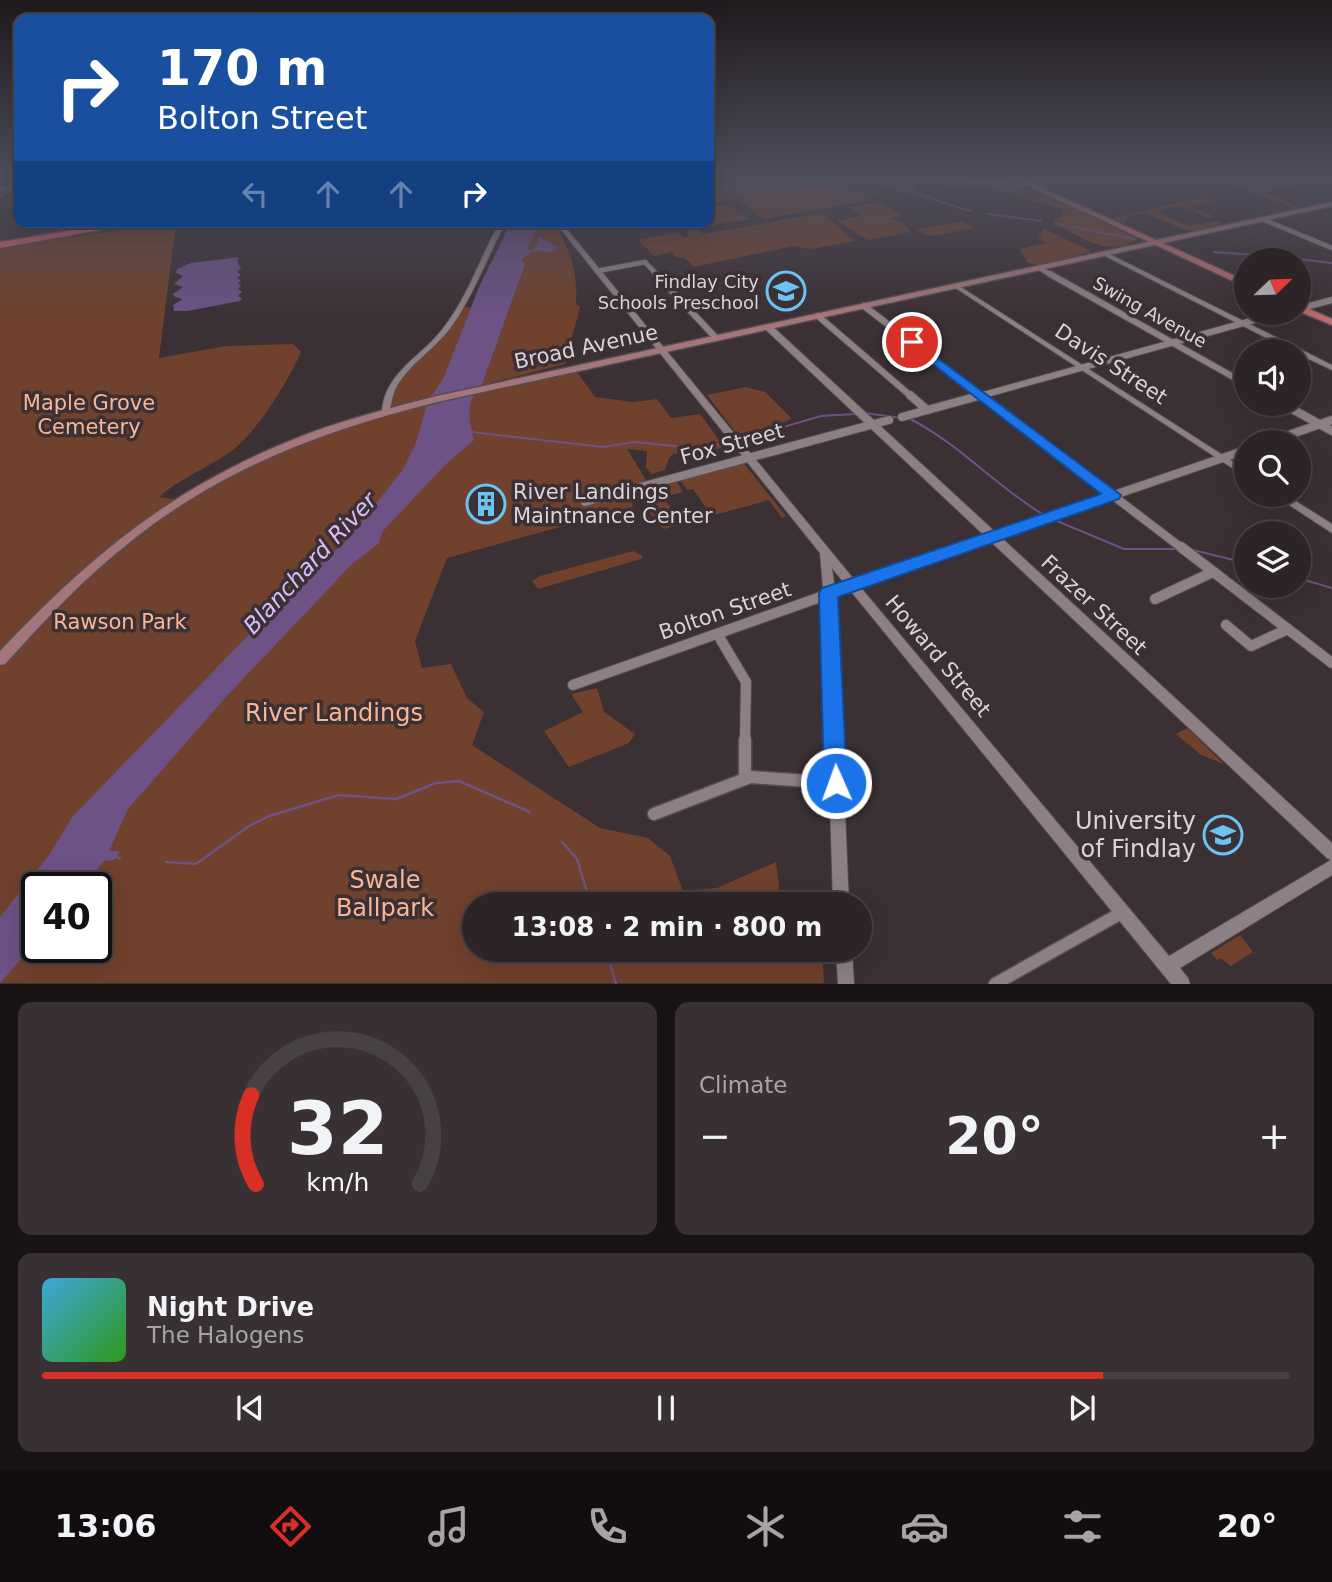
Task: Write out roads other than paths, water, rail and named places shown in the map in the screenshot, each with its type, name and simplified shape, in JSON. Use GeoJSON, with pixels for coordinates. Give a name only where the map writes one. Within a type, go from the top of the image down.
{"type":"FeatureCollection","features":[{"type":"Feature","properties":{"kind":"highway"},"geometry":{"type":"LineString","coordinates":[[0,240],[73,228]]}},
{"type":"Feature","properties":{"kind":"highway"},"geometry":{"type":"LineString","coordinates":[[0,240],[78,228]]}},
{"type":"Feature","properties":{"kind":"highway"},"geometry":{"type":"LineString","coordinates":[[0,240],[89,228]]}},
{"type":"Feature","properties":{"kind":"highway"},"geometry":{"type":"LineString","coordinates":[[0,240],[93,228]]}},
{"type":"Feature","properties":{"kind":"main road"},"geometry":{"type":"LineString","coordinates":[[1118,225],[1234,278]]}},
{"type":"Feature","properties":{"kind":"main road","name":"Broad Avenue"},"geometry":{"type":"LineString","coordinates":[[0,660],[87,572],[180,500],[232,469],[290,442],[386,410],[1235,225]]}},
{"type":"Feature","properties":{"kind":"main road"},"geometry":{"type":"LineString","coordinates":[[1311,313],[1332,323]]}},
{"type":"Feature","properties":{"kind":"street"},"geometry":{"type":"LineString","coordinates":[[1276,225],[1332,248]]}},
{"type":"Feature","properties":{"kind":"street"},"geometry":{"type":"LineString","coordinates":[[386,410],[385,399],[392,387],[442,336],[452,321],[470,291],[500,228]]}},
{"type":"Feature","properties":{"kind":"street","name":"Howard Street"},"geometry":{"type":"LineString","coordinates":[[563,228],[852,585],[1182,984]]}},
{"type":"Feature","properties":{"kind":"street"},"geometry":{"type":"LineString","coordinates":[[1103,254],[1234,319]]}},
{"type":"Feature","properties":{"kind":"street"},"geometry":{"type":"LineString","coordinates":[[597,271],[645,262],[716,338]]}},
{"type":"Feature","properties":{"kind":"street","name":"Swing Avenue"},"geometry":{"type":"LineString","coordinates":[[1039,268],[1234,377]]}},
{"type":"Feature","properties":{"kind":"street","name":"Davis Street"},"geometry":{"type":"LineString","coordinates":[[956,286],[1234,466]]}},
{"type":"Feature","properties":{"kind":"street"},"geometry":{"type":"LineString","coordinates":[[1311,305],[1332,300]]}},
{"type":"Feature","properties":{"kind":"street"},"geometry":{"type":"LineString","coordinates":[[864,306],[1332,663]]}},
{"type":"Feature","properties":{"kind":"street"},"geometry":{"type":"LineString","coordinates":[[818,316],[927,410]]}},
{"type":"Feature","properties":{"kind":"street"},"geometry":{"type":"LineString","coordinates":[[902,416],[1234,325]]}},
{"type":"Feature","properties":{"kind":"street"},"geometry":{"type":"LineString","coordinates":[[1248,326],[1332,368]]}},
{"type":"Feature","properties":{"kind":"street","name":"Frazer Street"},"geometry":{"type":"LineString","coordinates":[[768,327],[1332,853]]}},
{"type":"Feature","properties":{"kind":"street"},"geometry":{"type":"LineString","coordinates":[[1305,416],[1332,431]]}},
{"type":"Feature","properties":{"kind":"street","name":"Fox Street"},"geometry":{"type":"LineString","coordinates":[[584,502],[889,420]]}},
{"type":"Feature","properties":{"kind":"street"},"geometry":{"type":"LineString","coordinates":[[1302,430],[1332,420]]}},
{"type":"Feature","properties":{"kind":"street","name":"Bolton Street"},"geometry":{"type":"LineString","coordinates":[[573,685],[829,593],[1234,454]]}},
{"type":"Feature","properties":{"kind":"street"},"geometry":{"type":"LineString","coordinates":[[1298,507],[1332,529]]}},
{"type":"Feature","properties":{"kind":"street"},"geometry":{"type":"LineString","coordinates":[[825,552],[829,593],[840,892]]}},
{"type":"Feature","properties":{"kind":"street"},"geometry":{"type":"LineString","coordinates":[[1155,599],[1213,572]]}},
{"type":"Feature","properties":{"kind":"street"},"geometry":{"type":"LineString","coordinates":[[1226,625],[1251,646],[1287,629]]}},
{"type":"Feature","properties":{"kind":"street"},"geometry":{"type":"LineString","coordinates":[[718,635],[746,682],[745,779]]}},
{"type":"Feature","properties":{"kind":"street"},"geometry":{"type":"LineString","coordinates":[[654,814],[745,779],[758,777],[836,783]]}},
{"type":"Feature","properties":{"kind":"street"},"geometry":{"type":"LineString","coordinates":[[1168,966],[1332,867]]}},
{"type":"Feature","properties":{"kind":"street"},"geometry":{"type":"LineString","coordinates":[[995,984],[1123,912]]}},
{"type":"Feature","properties":{"kind":"street"},"geometry":{"type":"LineString","coordinates":[[845,962],[846,984]]}},
{"type":"Feature","properties":{"kind":"waterway"},"geometry":{"type":"LineString","coordinates":[[1064,225],[1134,239]]}},
{"type":"Feature","properties":{"kind":"waterway"},"geometry":{"type":"LineString","coordinates":[[1214,252],[1234,253]]}},
{"type":"Feature","properties":{"kind":"waterway"},"geometry":{"type":"LineString","coordinates":[[1311,261],[1332,263]]}},
{"type":"Feature","properties":{"kind":"waterway"},"geometry":{"type":"LineString","coordinates":[[865,413],[901,418]]}},
{"type":"Feature","properties":{"kind":"waterway"},"geometry":{"type":"LineString","coordinates":[[739,440],[821,416],[855,414]]}},
{"type":"Feature","properties":{"kind":"waterway"},"geometry":{"type":"LineString","coordinates":[[910,419],[945,441],[1044,515]]}},
{"type":"Feature","properties":{"kind":"waterway"},"geometry":{"type":"LineString","coordinates":[[471,432],[603,447],[635,442],[694,448],[733,442]]}},
{"type":"Feature","properties":{"kind":"waterway"},"geometry":{"type":"LineString","coordinates":[[1052,519],[1124,549],[1177,549]]}},
{"type":"Feature","properties":{"kind":"waterway"},"geometry":{"type":"LineString","coordinates":[[1189,549],[1234,560]]}},
{"type":"Feature","properties":{"kind":"waterway"},"geometry":{"type":"LineString","coordinates":[[1311,582],[1332,588]]}},
{"type":"Feature","properties":{"kind":"waterway"},"geometry":{"type":"LineString","coordinates":[[166,862],[196,864],[249,826],[269,816],[339,795],[396,799],[436,783],[459,781],[530,812]]}},
{"type":"Feature","properties":{"kind":"waterway"},"geometry":{"type":"LineString","coordinates":[[562,842],[577,859],[587,892]]}},
{"type":"Feature","properties":{"kind":"waterway"},"geometry":{"type":"LineString","coordinates":[[116,857],[120,858]]}},
{"type":"Feature","properties":{"kind":"waterway"},"geometry":{"type":"LineString","coordinates":[[610,962],[616,984]]}},
{"type":"Feature","properties":{"kind":"place","name":"Findlay City Schools Preschool"},"geometry":{"type":"Point","coordinates":[786,291]}},
{"type":"Feature","properties":{"kind":"place","name":"River Landings Maintnance Center"},"geometry":{"type":"Point","coordinates":[486,504]}},
{"type":"Feature","properties":{"kind":"place","name":"University of Findlay"},"geometry":{"type":"Point","coordinates":[1223,835]}},
{"type":"Feature","properties":{"kind":"park label","name":"Maple Grove Cemetery"},"geometry":{"type":"Point","coordinates":[89,415]}},
{"type":"Feature","properties":{"kind":"park label","name":"Rawson Park"},"geometry":{"type":"Point","coordinates":[120,622]}},
{"type":"Feature","properties":{"kind":"park label","name":"River Landings"},"geometry":{"type":"Point","coordinates":[334,713]}},
{"type":"Feature","properties":{"kind":"park label","name":"Swale Ballpark"},"geometry":{"type":"Point","coordinates":[385,894]}},
{"type":"Feature","properties":{"kind":"water label","name":"Blanchard River"},"geometry":{"type":"Point","coordinates":[310,563]}}]}
